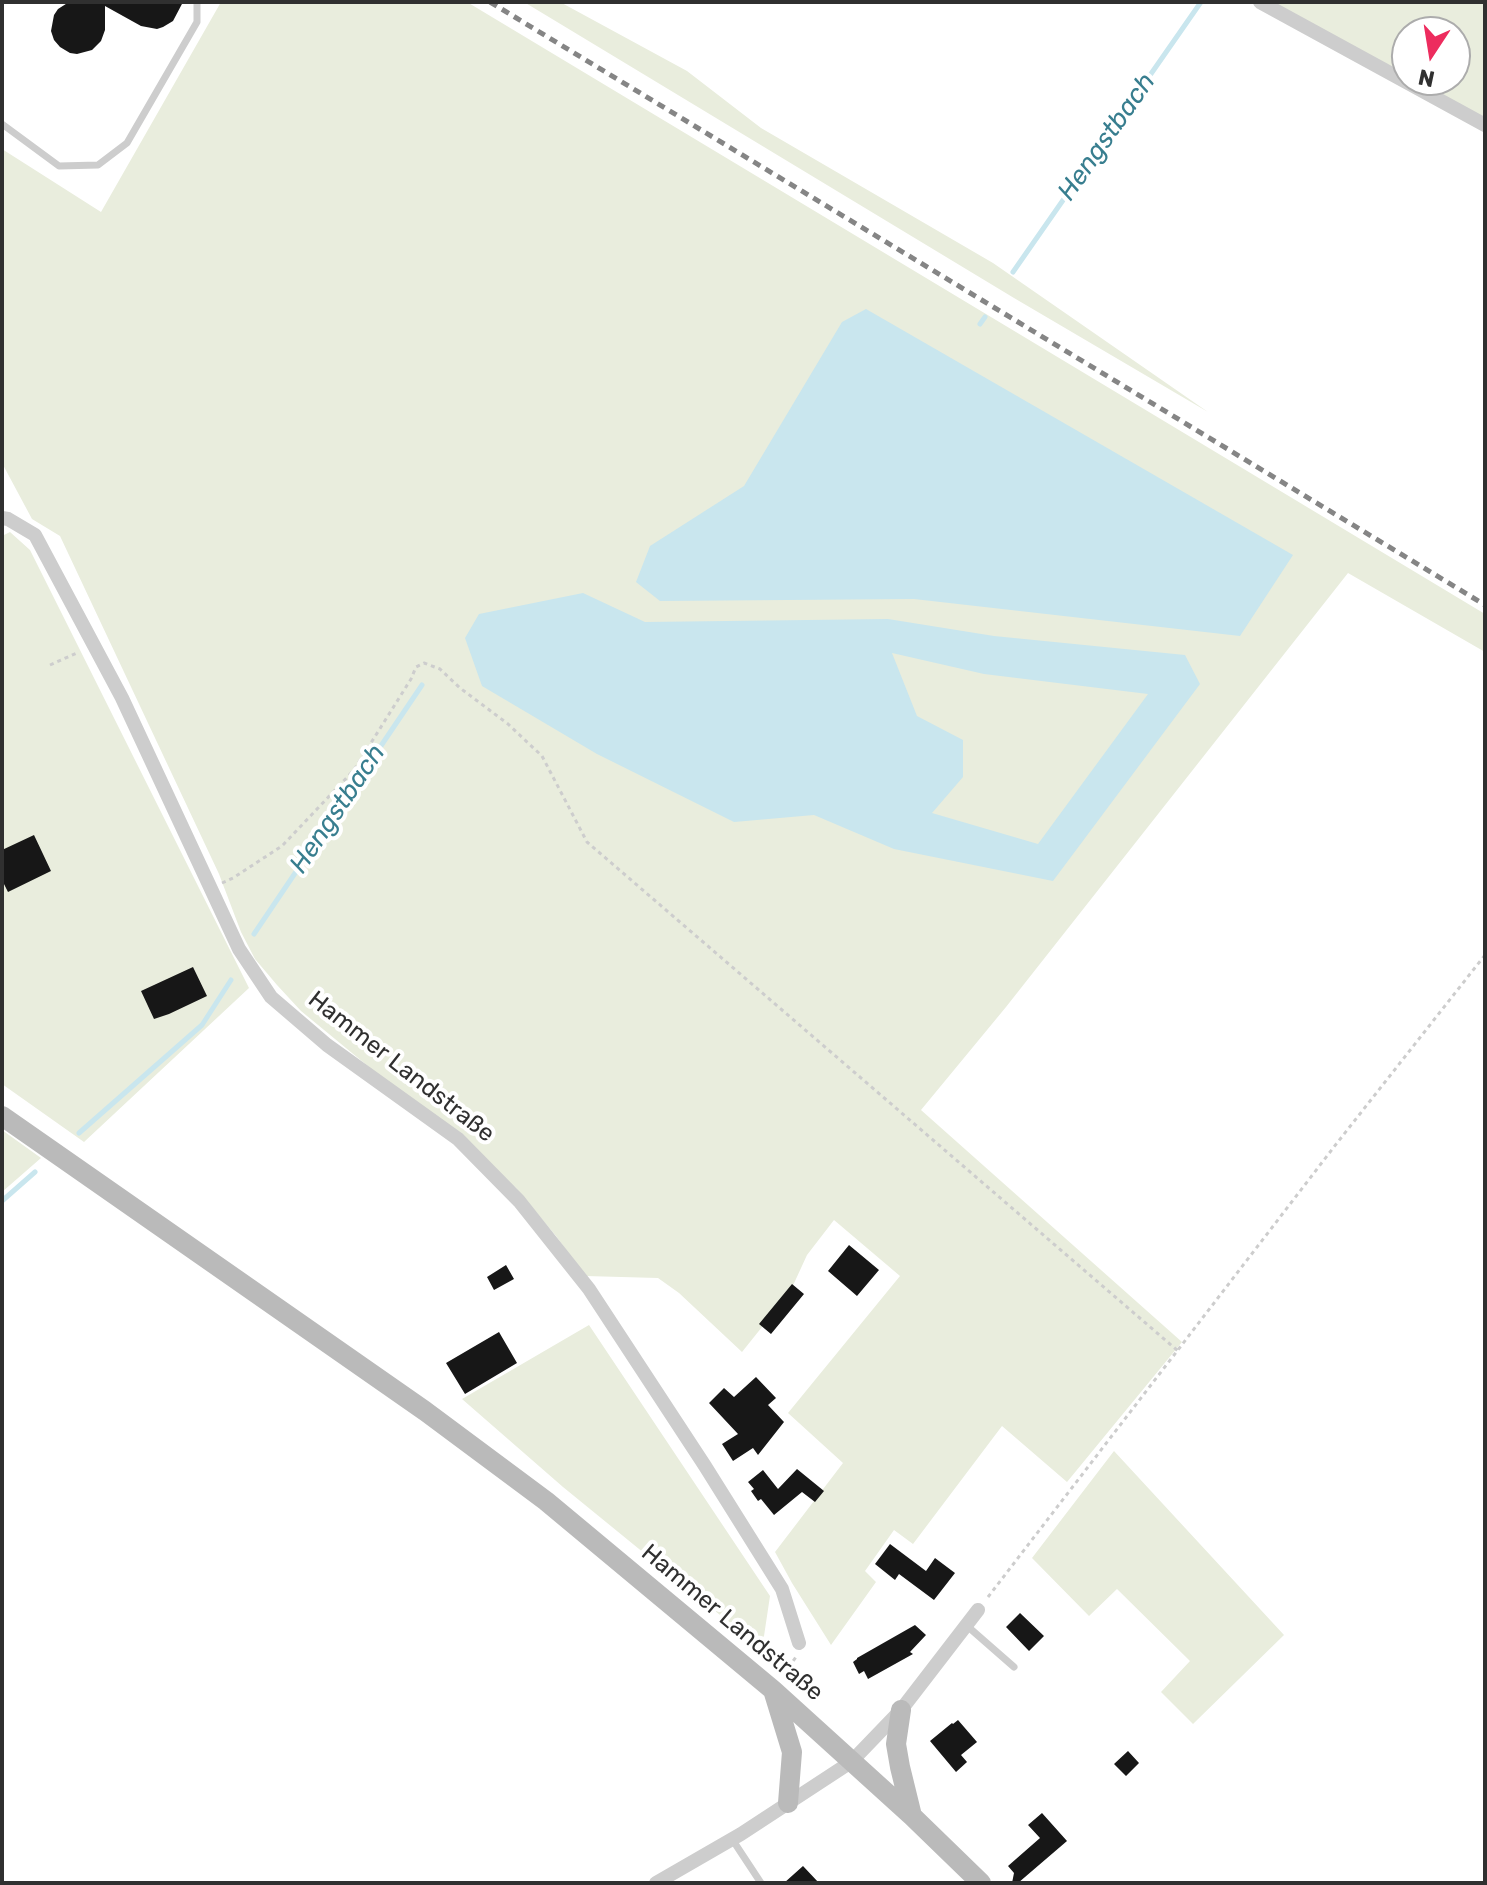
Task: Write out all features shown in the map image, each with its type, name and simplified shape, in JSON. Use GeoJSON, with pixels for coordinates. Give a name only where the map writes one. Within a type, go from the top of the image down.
{"type":"FeatureCollection","features":[{"type":"Feature","properties":{"kind":"main road","name":"Hammer Landstraße"},"geometry":{"type":"LineString","coordinates":[[2,1116],[450,1429],[546,1501],[773,1690],[981,1883]]}},
{"type":"Feature","properties":{"kind":"main road"},"geometry":{"type":"LineString","coordinates":[[773,1690],[792,1752],[788,1803]]}},
{"type":"Feature","properties":{"kind":"main road"},"geometry":{"type":"LineString","coordinates":[[901,1710],[896,1744],[912,1816]]}},
{"type":"Feature","properties":{"kind":"street"},"geometry":{"type":"LineString","coordinates":[[1260,2],[1485,125]]}},
{"type":"Feature","properties":{"kind":"street","name":"Hammer Landstraße"},"geometry":{"type":"LineString","coordinates":[[2,518],[35,535],[122,698],[239,949],[271,997],[327,1045],[458,1139],[519,1201],[589,1289],[705,1466],[782,1589],[799,1643]]}},
{"type":"Feature","properties":{"kind":"street"},"geometry":{"type":"LineString","coordinates":[[656,1883],[732,1839],[851,1762],[901,1710],[978,1610]]}},
{"type":"Feature","properties":{"kind":"lane"},"geometry":{"type":"LineString","coordinates":[[2,124],[59,166],[98,165],[127,143],[197,22],[197,2]]}},
{"type":"Feature","properties":{"kind":"lane"},"geometry":{"type":"LineString","coordinates":[[966,1625],[1014,1667]]}},
{"type":"Feature","properties":{"kind":"lane"},"geometry":{"type":"LineString","coordinates":[[732,1839],[761,1883]]}},
{"type":"Feature","properties":{"kind":"path"},"geometry":{"type":"LineString","coordinates":[[50,665],[94,645]]}},
{"type":"Feature","properties":{"kind":"path"},"geometry":{"type":"LineString","coordinates":[[210,888],[233,878],[282,846],[354,770],[416,667],[424,663],[440,669],[542,756],[587,842],[1178,1351]]}},
{"type":"Feature","properties":{"kind":"path"},"geometry":{"type":"LineString","coordinates":[[978,1610],[1485,955]]}},
{"type":"Feature","properties":{"kind":"path"},"geometry":{"type":"LineString","coordinates":[[773,1690],[799,1653],[799,1643]]}},
{"type":"Feature","properties":{"kind":"green space"},"geometry":{"type":"Polygon","coordinates":[[[221,2],[467,2],[1485,614],[1485,652],[1348,573],[1006,1007],[921,1110],[1182,1342],[1067,1482],[1002,1426],[913,1544],[894,1530],[865,1571],[876,1582],[831,1645],[775,1552],[843,1463],[788,1413],[900,1276],[834,1220],[807,1255],[790,1292],[742,1352],[679,1293],[658,1278],[585,1276],[516,1188],[301,1011],[255,959],[219,874],[60,536],[32,519],[2,463],[2,149],[101,212],[221,2]]]}},
{"type":"Feature","properties":{"kind":"green space"},"geometry":{"type":"Polygon","coordinates":[[[524,2],[560,2],[687,71],[761,128],[993,263],[1208,412],[1014,298],[524,2]]]}},
{"type":"Feature","properties":{"kind":"green space"},"geometry":{"type":"Polygon","coordinates":[[[1266,2],[1485,2],[1485,119],[1442,96],[1471,96],[1471,16],[1391,16],[1391,68],[1266,2]]]}},
{"type":"Feature","properties":{"kind":"green space"},"geometry":{"type":"Polygon","coordinates":[[[10,532],[30,550],[249,988],[84,1142],[2,1084],[2,536],[10,532]]]}},
{"type":"Feature","properties":{"kind":"green space"},"geometry":{"type":"Polygon","coordinates":[[[2,1130],[41,1158],[2,1192],[2,1130]]]}},
{"type":"Feature","properties":{"kind":"green space"},"geometry":{"type":"Polygon","coordinates":[[[589,1325],[770,1596],[764,1636],[758,1646],[563,1487],[462,1399],[589,1325]]]}},
{"type":"Feature","properties":{"kind":"green space"},"geometry":{"type":"Polygon","coordinates":[[[1114,1451],[1284,1635],[1193,1724],[1161,1692],[1190,1661],[1117,1589],[1089,1616],[1032,1558],[1114,1451]]]}},
{"type":"Feature","properties":{"kind":"water"},"geometry":{"type":"Polygon","coordinates":[[[866,309],[1293,555],[1240,636],[914,599],[660,601],[636,582],[650,546],[744,486],[842,322],[866,309]]]}},
{"type":"Feature","properties":{"kind":"water"},"geometry":{"type":"Polygon","coordinates":[[[583,593],[645,622],[888,619],[994,636],[1185,655],[1200,684],[1053,881],[894,849],[814,815],[734,822],[597,754],[482,686],[465,638],[479,614],[583,593]],[[892,653],[917,716],[963,740],[963,777],[932,813],[1038,844],[1148,694],[984,674],[892,653]]]}},
{"type":"Feature","properties":{"kind":"building"},"geometry":{"type":"Polygon","coordinates":[[[69,2],[183,2],[173,21],[157,29],[141,26],[105,6],[105,30],[101,41],[92,50],[77,54],[60,47],[51,31],[54,15],[69,2]]]}},
{"type":"Feature","properties":{"kind":"building"},"geometry":{"type":"Polygon","coordinates":[[[34,835],[51,871],[8,892],[2,880],[2,850],[34,835]]]}},
{"type":"Feature","properties":{"kind":"building"},"geometry":{"type":"Polygon","coordinates":[[[193,967],[207,996],[154,1019],[141,991],[193,967]]]}},
{"type":"Feature","properties":{"kind":"building"},"geometry":{"type":"Polygon","coordinates":[[[849,1245],[879,1270],[857,1296],[828,1271],[849,1245]]]}},
{"type":"Feature","properties":{"kind":"building"},"geometry":{"type":"Polygon","coordinates":[[[506,1265],[514,1279],[494,1290],[487,1277],[506,1265]]]}},
{"type":"Feature","properties":{"kind":"building"},"geometry":{"type":"Polygon","coordinates":[[[792,1284],[804,1294],[771,1334],[759,1324],[792,1284]]]}},
{"type":"Feature","properties":{"kind":"building"},"geometry":{"type":"Polygon","coordinates":[[[499,1332],[517,1363],[465,1394],[446,1363],[499,1332]]]}},
{"type":"Feature","properties":{"kind":"building"},"geometry":{"type":"Polygon","coordinates":[[[756,1377],[776,1398],[768,1405],[784,1422],[758,1455],[753,1448],[733,1461],[722,1444],[738,1434],[709,1403],[724,1388],[734,1397],[756,1377]]]}},
{"type":"Feature","properties":{"kind":"building"},"geometry":{"type":"Polygon","coordinates":[[[797,1469],[824,1491],[815,1502],[802,1492],[774,1515],[761,1499],[758,1501],[748,1482],[763,1470],[778,1489],[797,1469]]]}},
{"type":"Feature","properties":{"kind":"building"},"geometry":{"type":"Polygon","coordinates":[[[890,1544],[926,1571],[935,1558],[955,1573],[934,1600],[899,1574],[895,1580],[875,1564],[890,1544]]]}},
{"type":"Feature","properties":{"kind":"building"},"geometry":{"type":"Polygon","coordinates":[[[1020,1613],[1044,1636],[1029,1651],[1006,1627],[1020,1613]]]}},
{"type":"Feature","properties":{"kind":"building"},"geometry":{"type":"Polygon","coordinates":[[[915,1625],[926,1635],[910,1652],[913,1654],[868,1679],[864,1671],[859,1674],[853,1662],[857,1658],[915,1625]]]}},
{"type":"Feature","properties":{"kind":"building"},"geometry":{"type":"Polygon","coordinates":[[[958,1720],[977,1742],[961,1755],[967,1762],[956,1772],[930,1741],[958,1720]]]}},
{"type":"Feature","properties":{"kind":"building"},"geometry":{"type":"Polygon","coordinates":[[[1128,1751],[1139,1763],[1126,1776],[1114,1764],[1128,1751]]]}},
{"type":"Feature","properties":{"kind":"building"},"geometry":{"type":"Polygon","coordinates":[[[1042,1813],[1067,1841],[1018,1883],[1012,1883],[1014,1873],[1008,1866],[1040,1838],[1028,1825],[1042,1813]]]}},
{"type":"Feature","properties":{"kind":"building"},"geometry":{"type":"Polygon","coordinates":[[[803,1866],[819,1883],[784,1883],[803,1866]]]}},
{"type":"Feature","properties":{"kind":"waterway","name":"Hengstbach"},"geometry":{"type":"LineString","coordinates":[[1013,272],[1201,2]]}},
{"type":"Feature","properties":{"kind":"waterway","name":"Hengstbach"},"geometry":{"type":"LineString","coordinates":[[980,324],[985,317]]}},
{"type":"Feature","properties":{"kind":"waterway","name":"Hengstbach"},"geometry":{"type":"LineString","coordinates":[[254,934],[422,685]]}},
{"type":"Feature","properties":{"kind":"waterway","name":"Hengstbach"},"geometry":{"type":"LineString","coordinates":[[79,1133],[202,1025],[231,980]]}},
{"type":"Feature","properties":{"kind":"waterway","name":"Hengstbach"},"geometry":{"type":"LineString","coordinates":[[2,1201],[35,1172]]}},
{"type":"Feature","properties":{"kind":"railway"},"geometry":{"type":"LineString","coordinates":[[490,2],[1485,605]]}}]}
